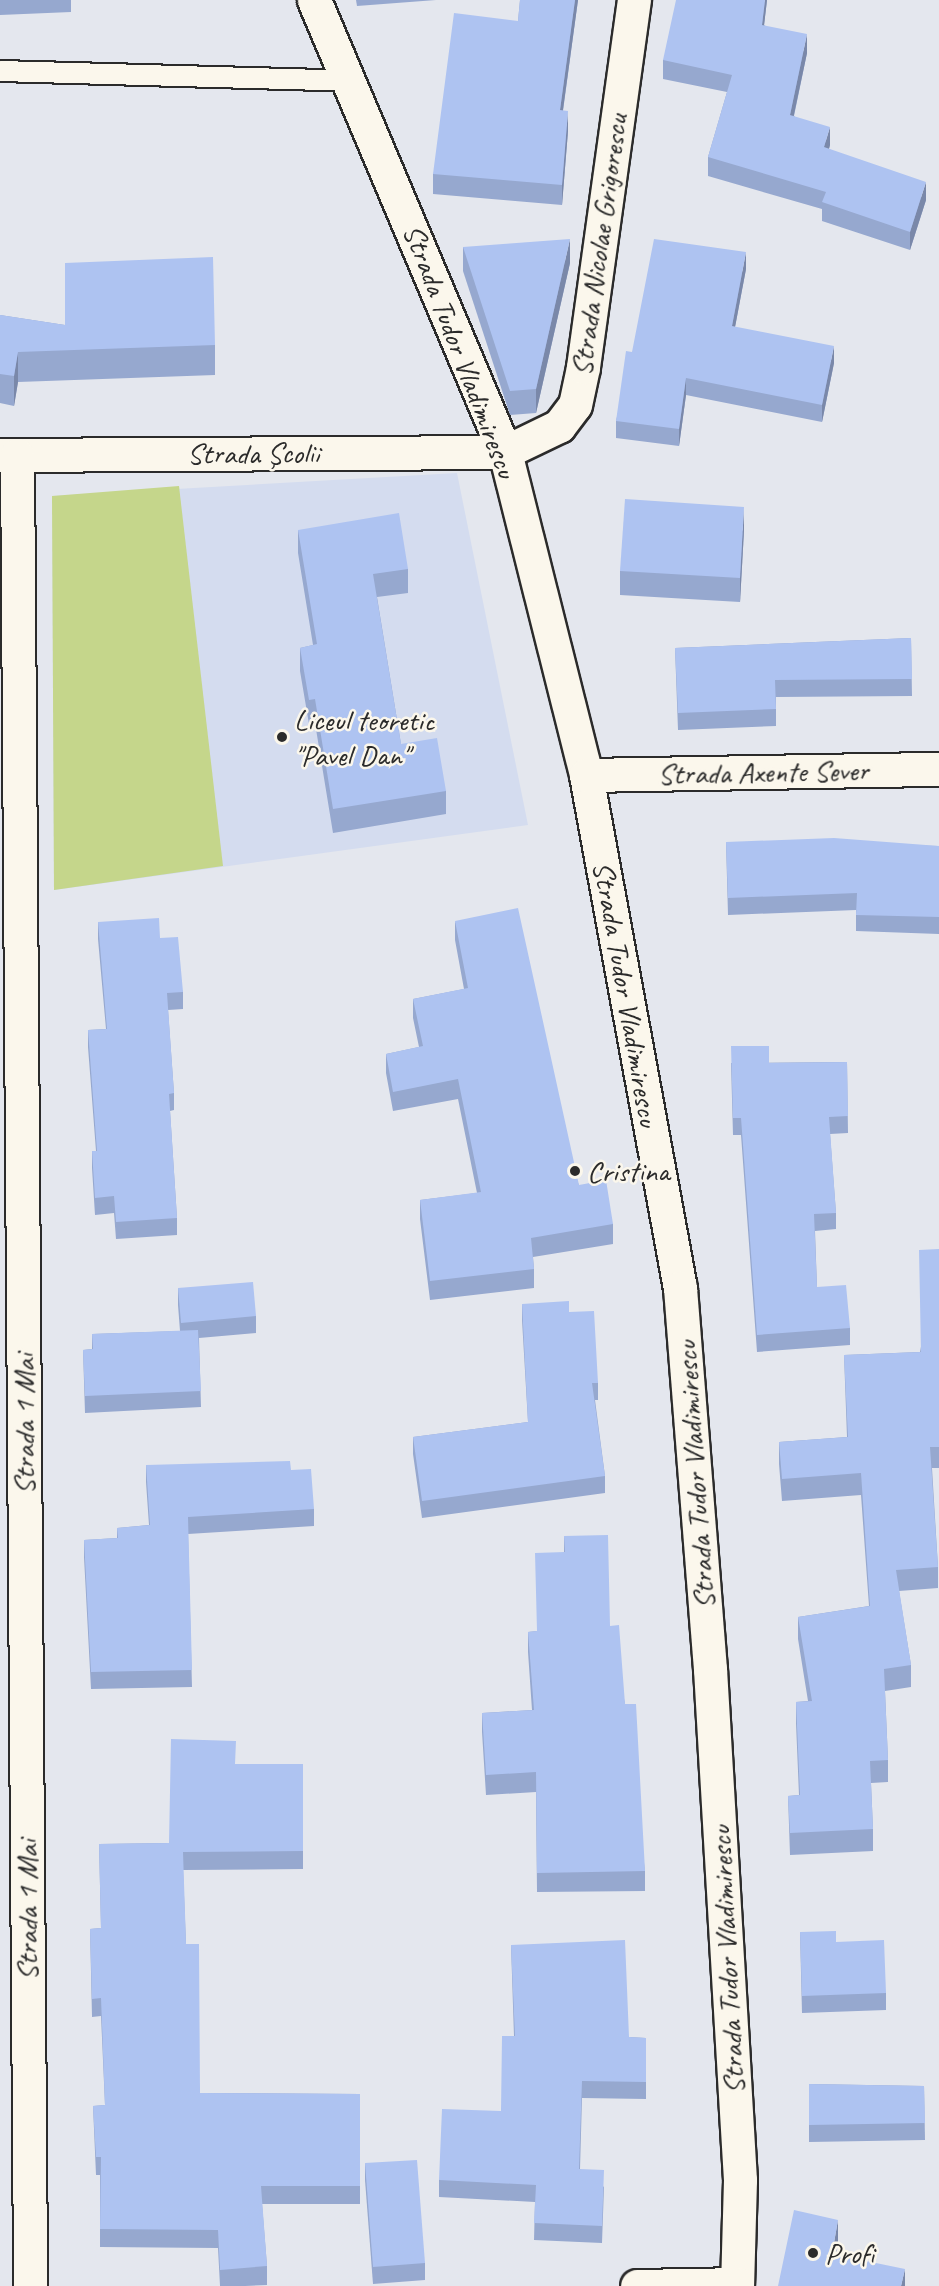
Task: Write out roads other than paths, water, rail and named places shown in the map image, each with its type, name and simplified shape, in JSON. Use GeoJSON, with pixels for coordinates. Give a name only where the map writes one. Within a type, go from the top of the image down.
{"type":"FeatureCollection","features":[{"type":"Feature","properties":{"kind":"street","name":"Strada Tudor Vladimirescu"},"geometry":{"type":"LineString","coordinates":[[314,0],[352,81],[505,452],[586,775],[680,1288],[740,2180],[737,2285]]}},
{"type":"Feature","properties":{"kind":"street","name":"Strada Nicolae Grigorescu"},"geometry":{"type":"LineString","coordinates":[[505,452],[560,426],[575,405],[634,0]]}},
{"type":"Feature","properties":{"kind":"street","name":"Strada Școlii"},"geometry":{"type":"LineString","coordinates":[[8,455],[505,452]]}},
{"type":"Feature","properties":{"kind":"street","name":"Strada 1 Mai"},"geometry":{"type":"LineString","coordinates":[[8,455],[30,2286]]}},
{"type":"Feature","properties":{"kind":"street","name":"Strada Axente Sever"},"geometry":{"type":"LineString","coordinates":[[586,775],[939,769]]}},
{"type":"Feature","properties":{"kind":"street"},"geometry":{"type":"LineString","coordinates":[[637,2286],[737,2285]]}},
{"type":"Feature","properties":{"kind":"lane"},"geometry":{"type":"LineString","coordinates":[[0,71],[352,81]]}},
{"type":"Feature","properties":{"kind":"place","name":"Liceul teoretic \"Pavel Dan\""},"geometry":{"type":"Point","coordinates":[282,737]}},
{"type":"Feature","properties":{"kind":"place","name":"Cristina"},"geometry":{"type":"Point","coordinates":[575,1171]}},
{"type":"Feature","properties":{"kind":"place","name":"Profi"},"geometry":{"type":"Point","coordinates":[813,2253]}}]}
